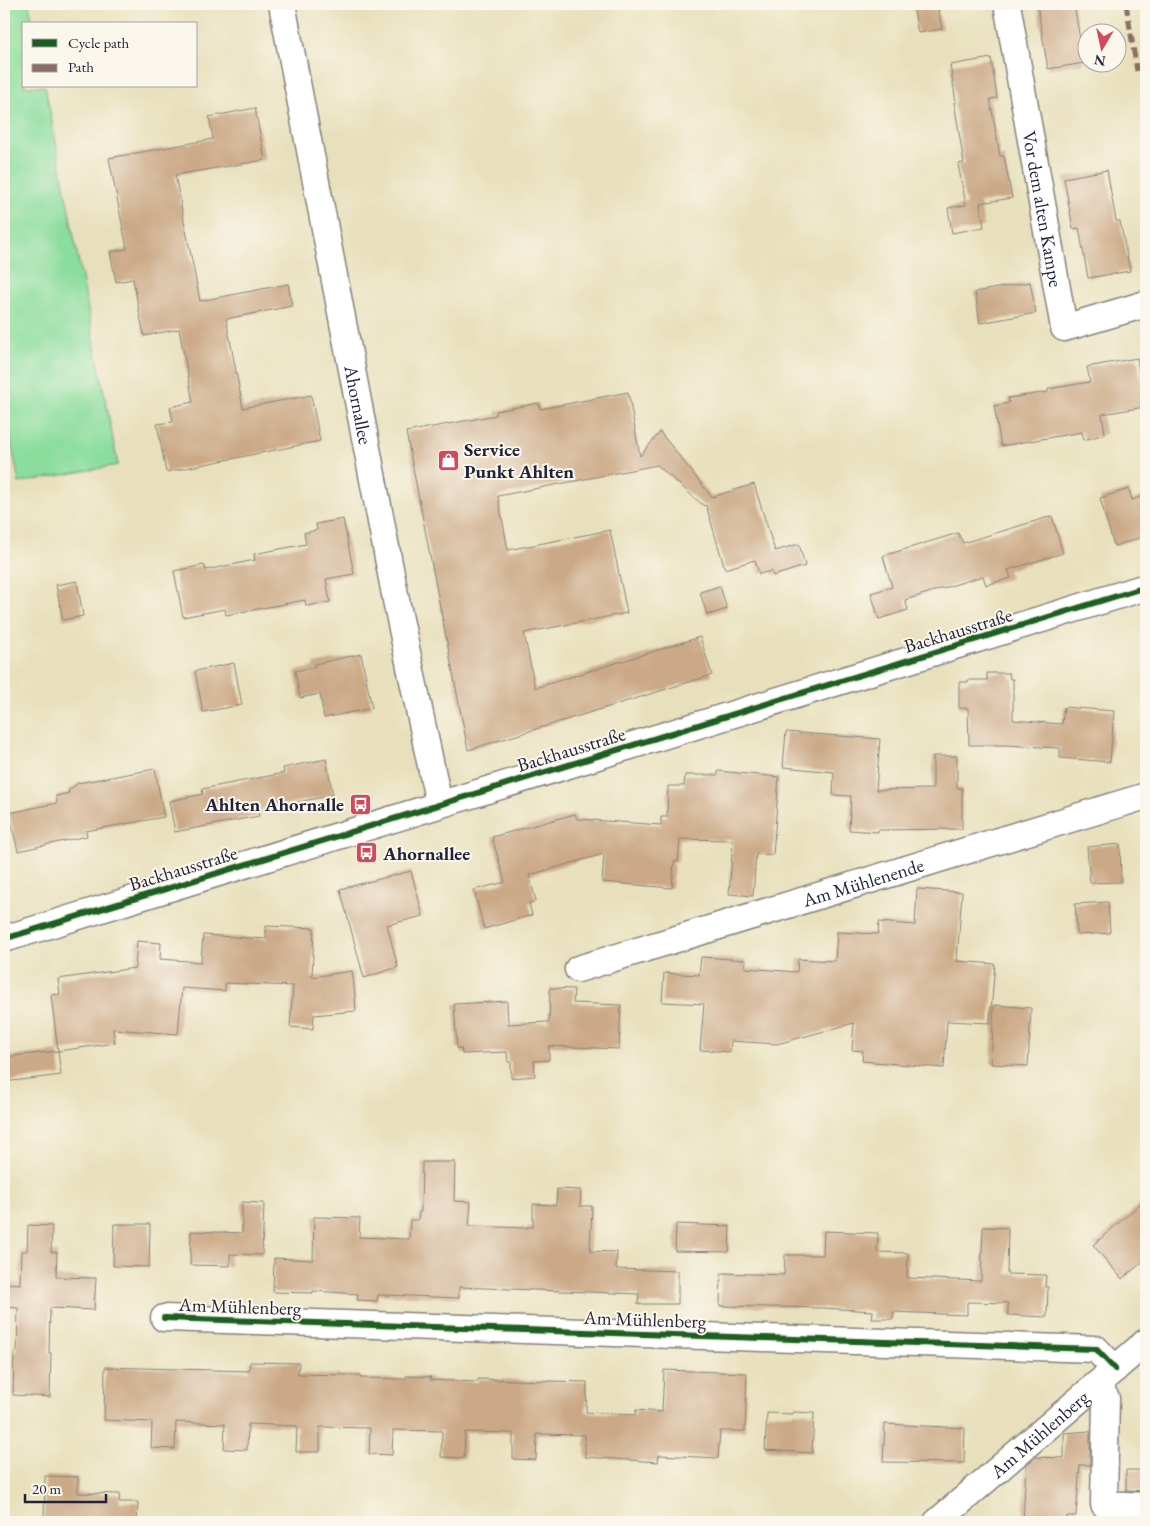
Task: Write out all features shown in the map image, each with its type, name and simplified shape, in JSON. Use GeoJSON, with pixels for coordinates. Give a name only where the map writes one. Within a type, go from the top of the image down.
{"type":"FeatureCollection","features":[{"type":"Feature","properties":{"kind":"street","name":"Ahornallee"},"geometry":{"type":"LineString","coordinates":[[282,4],[398,605],[440,804]]}},
{"type":"Feature","properties":{"kind":"street","name":"Vor dem alten Kampe"},"geometry":{"type":"LineString","coordinates":[[1007,4],[1064,328],[1146,304]]}},
{"type":"Feature","properties":{"kind":"street","name":"Backhausstraße"},"geometry":{"type":"LineString","coordinates":[[4,939],[1146,587]]}},
{"type":"Feature","properties":{"kind":"street","name":"Am Mühlenende"},"geometry":{"type":"LineString","coordinates":[[578,970],[1146,796]]}},
{"type":"Feature","properties":{"kind":"street","name":"Am Mühlenberg"},"geometry":{"type":"LineString","coordinates":[[164,1318],[1096,1349],[1105,1377],[1104,1504],[1146,1506]]}},
{"type":"Feature","properties":{"kind":"street","name":"Am Mühlenberg"},"geometry":{"type":"LineString","coordinates":[[937,1522],[1146,1342]]}},
{"type":"Feature","properties":{"kind":"green space"},"geometry":{"type":"Polygon","coordinates":[[[4,4],[29,4],[33,22],[22,22],[22,88],[45,88],[118,465],[19,483],[4,403],[4,4]]]}},
{"type":"Feature","properties":{"kind":"building"},"geometry":{"type":"Polygon","coordinates":[[[913,4],[937,4],[942,29],[918,33],[913,4]]]}},
{"type":"Feature","properties":{"kind":"building"},"geometry":{"type":"Polygon","coordinates":[[[1037,4],[1074,4],[1078,28],[1078,64],[1048,69],[1037,4]]]}},
{"type":"Feature","properties":{"kind":"building"},"geometry":{"type":"Polygon","coordinates":[[[991,58],[997,98],[990,99],[1000,156],[1004,156],[1012,198],[980,203],[984,227],[952,233],[948,208],[966,205],[958,164],[964,163],[950,65],[991,58]]]}},
{"type":"Feature","properties":{"kind":"building"},"geometry":{"type":"Polygon","coordinates":[[[255,108],[265,160],[175,175],[200,301],[288,284],[292,306],[226,319],[243,408],[311,395],[320,441],[166,472],[157,424],[173,422],[170,407],[193,402],[179,329],[144,336],[133,279],[116,282],[110,252],[127,249],[109,158],[213,139],[209,117],[255,108]]]}},
{"type":"Feature","properties":{"kind":"building"},"geometry":{"type":"Polygon","coordinates":[[[1107,170],[1116,221],[1120,221],[1130,271],[1088,278],[1079,228],[1073,229],[1064,178],[1107,170]]]}},
{"type":"Feature","properties":{"kind":"building"},"geometry":{"type":"Polygon","coordinates":[[[1030,282],[1036,313],[980,323],[975,292],[1030,282]]]}},
{"type":"Feature","properties":{"kind":"building"},"geometry":{"type":"Polygon","coordinates":[[[1137,358],[1145,407],[1102,414],[1105,434],[1084,440],[1082,432],[1001,446],[994,406],[1009,403],[1008,398],[1048,392],[1048,389],[1090,382],[1087,367],[1137,358]]]}},
{"type":"Feature","properties":{"kind":"building"},"geometry":{"type":"Polygon","coordinates":[[[628,392],[640,456],[660,432],[712,497],[754,484],[775,551],[799,544],[805,566],[773,576],[772,571],[759,574],[755,560],[725,569],[706,505],[704,506],[657,465],[498,496],[508,550],[610,530],[627,613],[524,633],[535,688],[700,637],[712,675],[468,750],[406,432],[496,415],[496,411],[539,403],[540,409],[628,392]]]}},
{"type":"Feature","properties":{"kind":"building"},"geometry":{"type":"Polygon","coordinates":[[[1129,489],[1132,500],[1146,495],[1146,536],[1114,546],[1100,498],[1129,489]]]}},
{"type":"Feature","properties":{"kind":"building"},"geometry":{"type":"Polygon","coordinates":[[[1052,516],[1063,553],[1008,570],[1011,578],[986,585],[983,576],[905,600],[908,610],[879,619],[871,593],[892,587],[883,556],[958,533],[963,543],[1052,516]]]}},
{"type":"Feature","properties":{"kind":"building"},"geometry":{"type":"Polygon","coordinates":[[[343,519],[354,574],[326,579],[330,602],[306,606],[305,600],[226,615],[225,609],[183,617],[174,571],[204,565],[206,570],[255,560],[254,554],[306,544],[304,533],[317,530],[316,524],[343,519]]]}},
{"type":"Feature","properties":{"kind":"building"},"geometry":{"type":"Polygon","coordinates":[[[77,581],[83,616],[63,620],[56,585],[77,581]]]}},
{"type":"Feature","properties":{"kind":"building"},"geometry":{"type":"Polygon","coordinates":[[[720,586],[727,609],[707,615],[700,592],[720,586]]]}},
{"type":"Feature","properties":{"kind":"building"},"geometry":{"type":"Polygon","coordinates":[[[361,654],[372,708],[324,718],[320,694],[300,698],[295,671],[314,667],[314,664],[361,654]]]}},
{"type":"Feature","properties":{"kind":"building"},"geometry":{"type":"Polygon","coordinates":[[[234,663],[242,705],[203,712],[195,671],[234,663]]]}},
{"type":"Feature","properties":{"kind":"building"},"geometry":{"type":"Polygon","coordinates":[[[987,673],[1009,673],[1010,679],[1013,679],[1013,720],[1062,724],[1064,707],[1114,711],[1110,762],[1060,758],[1060,748],[969,745],[968,708],[959,708],[959,682],[987,680],[987,673]]]}},
{"type":"Feature","properties":{"kind":"building"},"geometry":{"type":"Polygon","coordinates":[[[786,732],[880,739],[876,790],[933,789],[933,756],[957,756],[957,788],[962,788],[962,829],[878,830],[878,832],[849,830],[851,796],[833,795],[834,772],[783,767],[786,732]]]}},
{"type":"Feature","properties":{"kind":"building"},"geometry":{"type":"Polygon","coordinates":[[[326,759],[333,795],[258,810],[259,816],[175,832],[169,801],[203,794],[202,789],[284,773],[283,768],[326,759]]]}},
{"type":"Feature","properties":{"kind":"building"},"geometry":{"type":"Polygon","coordinates":[[[155,769],[164,817],[86,831],[87,836],[18,851],[9,813],[57,803],[56,796],[69,793],[68,791],[78,783],[155,769]]]}},
{"type":"Feature","properties":{"kind":"building"},"geometry":{"type":"Polygon","coordinates":[[[718,771],[779,777],[773,855],[756,854],[753,896],[729,894],[733,840],[680,839],[678,862],[674,861],[672,888],[602,882],[604,854],[529,875],[536,901],[529,903],[532,915],[484,929],[474,890],[505,882],[492,837],[575,814],[577,819],[661,825],[661,817],[667,817],[668,786],[684,786],[685,775],[718,775],[718,771]]]}},
{"type":"Feature","properties":{"kind":"building"},"geometry":{"type":"Polygon","coordinates":[[[1120,844],[1121,882],[1090,883],[1087,847],[1120,844]]]}},
{"type":"Feature","properties":{"kind":"building"},"geometry":{"type":"Polygon","coordinates":[[[411,871],[423,916],[387,925],[398,967],[364,978],[340,889],[411,871]]]}},
{"type":"Feature","properties":{"kind":"building"},"geometry":{"type":"Polygon","coordinates":[[[917,889],[962,892],[957,961],[995,964],[990,1023],[947,1021],[944,1068],[862,1061],[863,1051],[852,1050],[854,1023],[777,1044],[731,1041],[730,1052],[700,1050],[704,1004],[662,1002],[664,973],[699,975],[701,957],[746,960],[745,968],[797,972],[798,959],[835,961],[837,932],[878,934],[879,922],[915,925],[917,889]]]}},
{"type":"Feature","properties":{"kind":"building"},"geometry":{"type":"Polygon","coordinates":[[[1108,902],[1110,933],[1077,935],[1075,904],[1108,902]]]}},
{"type":"Feature","properties":{"kind":"building"},"geometry":{"type":"Polygon","coordinates":[[[266,926],[314,928],[312,977],[352,971],[356,1011],[314,1015],[313,1029],[290,1027],[293,986],[225,983],[225,991],[182,988],[178,1034],[113,1029],[115,1043],[58,1051],[51,995],[60,994],[58,979],[135,968],[137,941],[161,943],[160,959],[201,962],[203,935],[266,939],[266,926]]]}},
{"type":"Feature","properties":{"kind":"building"},"geometry":{"type":"Polygon","coordinates":[[[550,988],[574,989],[573,1003],[621,1005],[619,1049],[549,1046],[549,1060],[534,1061],[535,1076],[511,1078],[511,1062],[508,1062],[507,1052],[462,1054],[461,1048],[457,1048],[454,1004],[507,1001],[508,1024],[549,1022],[550,988]]]}},
{"type":"Feature","properties":{"kind":"building"},"geometry":{"type":"Polygon","coordinates":[[[994,1005],[1031,1008],[1028,1066],[991,1064],[994,1005]]]}},
{"type":"Feature","properties":{"kind":"building"},"geometry":{"type":"Polygon","coordinates":[[[58,1051],[61,1075],[4,1082],[4,1057],[58,1051]]]}},
{"type":"Feature","properties":{"kind":"building"},"geometry":{"type":"Polygon","coordinates":[[[422,1162],[455,1162],[454,1201],[471,1202],[469,1226],[533,1227],[533,1204],[556,1205],[557,1189],[581,1190],[580,1206],[592,1206],[590,1251],[617,1252],[616,1269],[678,1271],[678,1304],[638,1304],[639,1294],[459,1287],[459,1298],[378,1295],[377,1301],[357,1300],[358,1294],[313,1291],[313,1293],[273,1292],[274,1258],[313,1260],[314,1217],[360,1218],[359,1237],[409,1239],[410,1220],[418,1220],[419,1212],[421,1212],[422,1162]]]}},
{"type":"Feature","properties":{"kind":"building"},"geometry":{"type":"Polygon","coordinates":[[[1146,1199],[1146,1259],[1122,1279],[1093,1245],[1146,1199]]]}},
{"type":"Feature","properties":{"kind":"building"},"geometry":{"type":"Polygon","coordinates":[[[242,1202],[264,1203],[262,1255],[230,1254],[230,1266],[190,1265],[191,1231],[242,1233],[242,1202]]]}},
{"type":"Feature","properties":{"kind":"building"},"geometry":{"type":"Polygon","coordinates":[[[114,1224],[150,1224],[149,1267],[113,1266],[114,1224]]]}},
{"type":"Feature","properties":{"kind":"building"},"geometry":{"type":"Polygon","coordinates":[[[676,1224],[730,1226],[729,1252],[675,1251],[676,1224]]]}},
{"type":"Feature","properties":{"kind":"building"},"geometry":{"type":"Polygon","coordinates":[[[28,1225],[52,1226],[51,1252],[57,1252],[56,1277],[96,1278],[94,1310],[50,1308],[50,1397],[13,1395],[14,1352],[17,1352],[18,1308],[4,1307],[4,1283],[20,1284],[21,1251],[27,1251],[28,1225]]]}},
{"type":"Feature","properties":{"kind":"building"},"geometry":{"type":"Polygon","coordinates":[[[983,1227],[1008,1228],[1007,1274],[1046,1275],[1045,1287],[1048,1287],[1047,1317],[1008,1315],[1008,1303],[967,1302],[967,1315],[893,1312],[893,1319],[872,1319],[873,1311],[720,1306],[721,1273],[784,1275],[785,1255],[823,1255],[824,1231],[878,1233],[877,1252],[908,1253],[907,1278],[981,1281],[983,1227]]]}},
{"type":"Feature","properties":{"kind":"building"},"geometry":{"type":"Polygon","coordinates":[[[250,1362],[299,1363],[298,1374],[360,1375],[360,1378],[406,1379],[406,1376],[431,1377],[430,1380],[478,1382],[478,1379],[587,1382],[586,1412],[635,1415],[636,1410],[662,1412],[664,1370],[747,1373],[745,1431],[720,1431],[718,1458],[659,1455],[658,1462],[585,1457],[585,1435],[537,1434],[536,1460],[513,1459],[513,1433],[465,1432],[464,1458],[441,1457],[442,1431],[393,1430],[392,1455],[369,1454],[370,1428],[320,1427],[320,1452],[296,1452],[297,1426],[248,1424],[247,1450],[224,1449],[225,1424],[176,1422],[175,1449],[151,1448],[152,1422],[104,1420],[105,1367],[249,1371],[250,1362]]]}},
{"type":"Feature","properties":{"kind":"building"},"geometry":{"type":"Polygon","coordinates":[[[793,1412],[814,1413],[812,1453],[765,1450],[767,1413],[793,1414],[793,1412]]]}},
{"type":"Feature","properties":{"kind":"building"},"geometry":{"type":"Polygon","coordinates":[[[885,1424],[965,1428],[964,1463],[883,1462],[885,1424]]]}},
{"type":"Feature","properties":{"kind":"building"},"geometry":{"type":"Polygon","coordinates":[[[1090,1431],[1090,1465],[1080,1465],[1076,1516],[1067,1516],[1066,1522],[1023,1522],[1026,1465],[1036,1457],[1064,1458],[1064,1433],[1090,1431]]]}},
{"type":"Feature","properties":{"kind":"building"},"geometry":{"type":"Polygon","coordinates":[[[1126,1470],[1146,1470],[1146,1491],[1126,1490],[1126,1470]]]}},
{"type":"Feature","properties":{"kind":"building"},"geometry":{"type":"Polygon","coordinates":[[[45,1476],[78,1477],[78,1493],[120,1494],[119,1502],[138,1502],[137,1522],[44,1522],[45,1476]]]}},
{"type":"Feature","properties":{"kind":"marked path"},"geometry":{"type":"LineString","coordinates":[[1126,4],[1137,71]]}},
{"type":"Feature","properties":{"kind":"cycle path"},"geometry":{"type":"LineString","coordinates":[[4,939],[1146,587]]}},
{"type":"Feature","properties":{"kind":"cycle path"},"geometry":{"type":"LineString","coordinates":[[164,1318],[1096,1349],[1115,1369]]}},
{"type":"Feature","properties":{"kind":"place","name":"Service Punkt Ahlten"},"geometry":{"type":"Point","coordinates":[448,460]}},
{"type":"Feature","properties":{"kind":"place","name":"Ahlten Ahornalle"},"geometry":{"type":"Point","coordinates":[360,804]}},
{"type":"Feature","properties":{"kind":"place","name":"Ahornallee"},"geometry":{"type":"Point","coordinates":[367,853]}}]}
